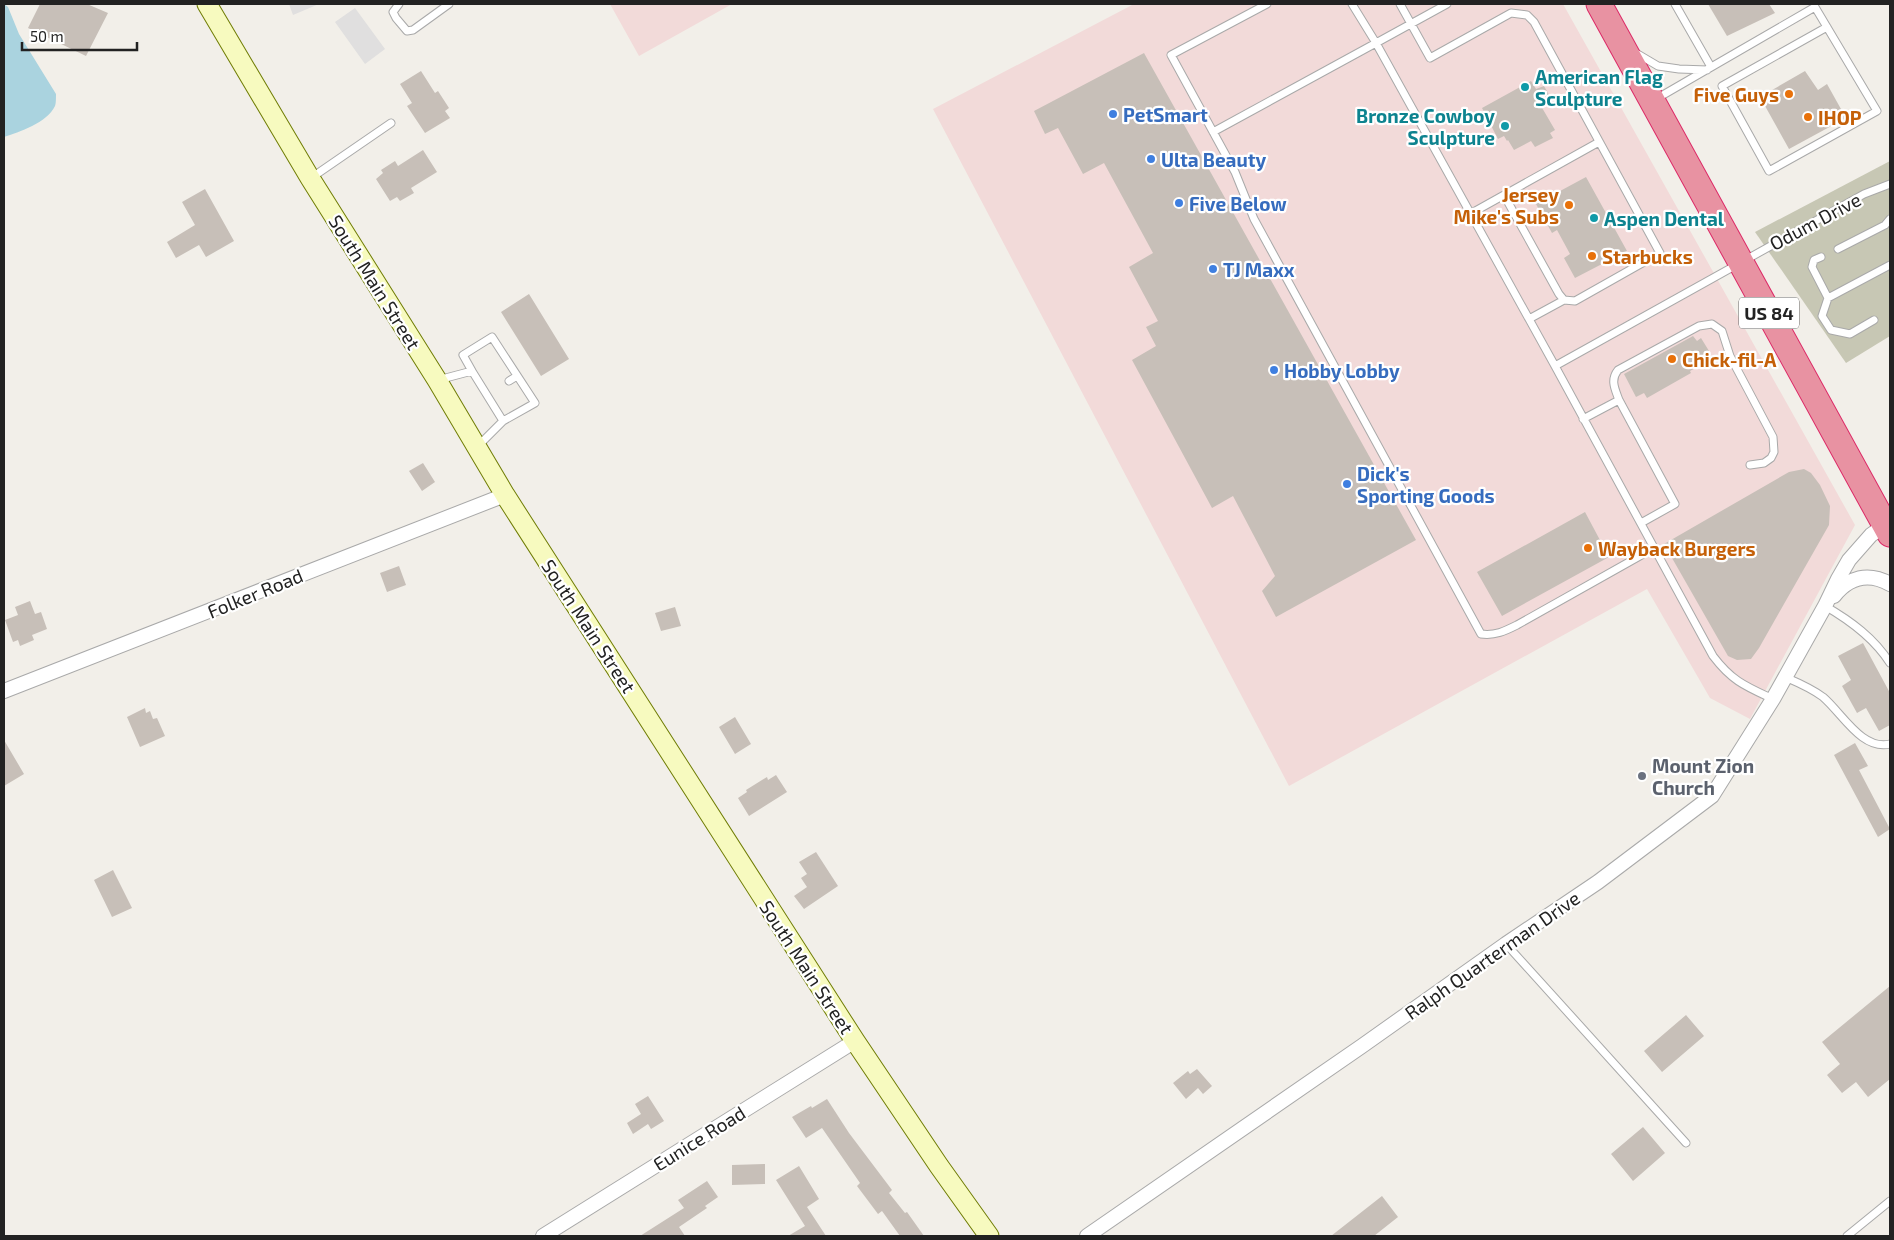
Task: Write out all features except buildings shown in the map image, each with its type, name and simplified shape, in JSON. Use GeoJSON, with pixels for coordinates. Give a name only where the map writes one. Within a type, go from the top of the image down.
{"type":"FeatureCollection","features":[{"type":"Feature","properties":{"kind":"highway","name":"US 84"},"geometry":{"type":"LineString","coordinates":[[1598,4],[1888,530]]}},
{"type":"Feature","properties":{"kind":"street","name":"South Main Street"},"geometry":{"type":"LineString","coordinates":[[207,4],[310,178],[437,380],[505,494],[855,1041],[939,1166],[989,1236]]}},
{"type":"Feature","properties":{"kind":"street","name":"Folker Road"},"geometry":{"type":"LineString","coordinates":[[4,691],[505,494]]}},
{"type":"Feature","properties":{"kind":"street","name":"Ralph Quarterman Drive"},"geometry":{"type":"LineString","coordinates":[[1088,1236],[1506,944],[1598,882],[1712,796],[1773,699],[1826,606],[1849,560],[1871,535],[1888,530]]}},
{"type":"Feature","properties":{"kind":"street","name":"Ralph Quarterman Drive"},"geometry":{"type":"LineString","coordinates":[[1826,606],[1842,586],[1865,576],[1890,584]]}},
{"type":"Feature","properties":{"kind":"street","name":"Eunice Road"},"geometry":{"type":"LineString","coordinates":[[543,1236],[855,1041]]}},
{"type":"Feature","properties":{"kind":"lane"},"geometry":{"type":"LineString","coordinates":[[399,4],[393,12],[407,31],[413,30],[449,4]]}},
{"type":"Feature","properties":{"kind":"lane"},"geometry":{"type":"LineString","coordinates":[[1267,4],[1171,56],[1235,172],[1254,219],[1481,634],[1501,633],[1654,548]]}},
{"type":"Feature","properties":{"kind":"lane"},"geometry":{"type":"LineString","coordinates":[[1352,4],[1376,43],[1555,366],[1712,656],[1731,677],[1743,686],[1773,699]]}},
{"type":"Feature","properties":{"kind":"lane"},"geometry":{"type":"LineString","coordinates":[[1400,4],[1430,58],[1511,14],[1527,15],[1534,22],[1660,253],[1575,301],[1564,300],[1529,319]]}},
{"type":"Feature","properties":{"kind":"lane"},"geometry":{"type":"LineString","coordinates":[[1213,132],[1447,4]]}},
{"type":"Feature","properties":{"kind":"lane"},"geometry":{"type":"LineString","coordinates":[[1675,4],[1709,69]]}},
{"type":"Feature","properties":{"kind":"lane"},"geometry":{"type":"LineString","coordinates":[[1652,102],[1814,5],[1827,27],[1876,111],[1769,171],[1722,86],[1827,27]]}},
{"type":"Feature","properties":{"kind":"lane"},"geometry":{"type":"LineString","coordinates":[[1620,44],[1658,66],[1679,69],[1709,69]]}},
{"type":"Feature","properties":{"kind":"lane"},"geometry":{"type":"LineString","coordinates":[[310,178],[391,123]]}},
{"type":"Feature","properties":{"kind":"lane"},"geometry":{"type":"LineString","coordinates":[[1470,214],[1599,142]]}},
{"type":"Feature","properties":{"kind":"lane","name":"Odum Drive"},"geometry":{"type":"LineString","coordinates":[[1555,366],[1740,261],[1864,194],[1890,184]]}},
{"type":"Feature","properties":{"kind":"lane"},"geometry":{"type":"LineString","coordinates":[[1504,195],[1564,300]]}},
{"type":"Feature","properties":{"kind":"lane"},"geometry":{"type":"LineString","coordinates":[[1838,248],[1886,224],[1890,218]]}},
{"type":"Feature","properties":{"kind":"lane"},"geometry":{"type":"LineString","coordinates":[[1821,257],[1814,260],[1812,267],[1828,298]]}},
{"type":"Feature","properties":{"kind":"lane"},"geometry":{"type":"LineString","coordinates":[[1874,320],[1850,334],[1830,330],[1822,316],[1828,298],[1890,265]]}},
{"type":"Feature","properties":{"kind":"lane"},"geometry":{"type":"LineString","coordinates":[[1641,523],[1675,504],[1619,400],[1613,381],[1614,376],[1618,370],[1699,326],[1707,324],[1717,326],[1722,331],[1730,356],[1773,437],[1774,452],[1771,458],[1764,463],[1750,465]]}},
{"type":"Feature","properties":{"kind":"lane"},"geometry":{"type":"LineString","coordinates":[[477,447],[502,421],[534,403],[492,337],[463,355],[502,421]]}},
{"type":"Feature","properties":{"kind":"lane"},"geometry":{"type":"LineString","coordinates":[[437,380],[472,372]]}},
{"type":"Feature","properties":{"kind":"lane"},"geometry":{"type":"LineString","coordinates":[[509,381],[517,376]]}},
{"type":"Feature","properties":{"kind":"lane"},"geometry":{"type":"LineString","coordinates":[[486,394],[494,390]]}},
{"type":"Feature","properties":{"kind":"lane"},"geometry":{"type":"LineString","coordinates":[[1583,419],[1619,400]]}},
{"type":"Feature","properties":{"kind":"lane"},"geometry":{"type":"LineString","coordinates":[[1826,606],[1850,621],[1881,648],[1890,663]]}},
{"type":"Feature","properties":{"kind":"lane"},"geometry":{"type":"LineString","coordinates":[[1785,677],[1811,688],[1825,699],[1863,738],[1882,746],[1890,744]]}},
{"type":"Feature","properties":{"kind":"lane"},"geometry":{"type":"LineString","coordinates":[[1506,944],[1686,1142]]}},
{"type":"Feature","properties":{"kind":"lane"},"geometry":{"type":"LineString","coordinates":[[1847,1236],[1890,1201]]}},
{"type":"Feature","properties":{"kind":"shaded area"},"geometry":{"type":"Polygon","coordinates":[[[289,4],[319,4],[293,15],[289,4]]]}},
{"type":"Feature","properties":{"kind":"shaded area"},"geometry":{"type":"Polygon","coordinates":[[[610,4],[732,4],[639,56],[610,4]]]}},
{"type":"Feature","properties":{"kind":"shaded area"},"geometry":{"type":"Polygon","coordinates":[[[1134,4],[1563,4],[1855,525],[1750,719],[1710,698],[1647,589],[1289,786],[933,109],[1134,4]]]}},
{"type":"Feature","properties":{"kind":"shaded area"},"geometry":{"type":"Polygon","coordinates":[[[355,8],[385,49],[365,64],[335,22],[355,8]]]}},
{"type":"Feature","properties":{"kind":"shaded area"},"geometry":{"type":"Polygon","coordinates":[[[1890,161],[1890,336],[1846,363],[1755,232],[1890,161]]]}},
{"type":"Feature","properties":{"kind":"water"},"geometry":{"type":"Polygon","coordinates":[[[4,4],[8,7],[19,34],[56,94],[56,102],[51,112],[39,122],[4,137],[4,4]]]}},
{"type":"Feature","properties":{"kind":"place","name":"American Flag Sculpture"},"geometry":{"type":"Point","coordinates":[1525,87]}},
{"type":"Feature","properties":{"kind":"place","name":"Five Guys"},"geometry":{"type":"Point","coordinates":[1789,94]}},
{"type":"Feature","properties":{"kind":"place","name":"PetSmart"},"geometry":{"type":"Point","coordinates":[1113,114]}},
{"type":"Feature","properties":{"kind":"place","name":"IHOP"},"geometry":{"type":"Point","coordinates":[1808,117]}},
{"type":"Feature","properties":{"kind":"place","name":"Bronze Cowboy Sculpture"},"geometry":{"type":"Point","coordinates":[1505,126]}},
{"type":"Feature","properties":{"kind":"place","name":"Ulta Beauty"},"geometry":{"type":"Point","coordinates":[1151,159]}},
{"type":"Feature","properties":{"kind":"place","name":"Five Below"},"geometry":{"type":"Point","coordinates":[1179,203]}},
{"type":"Feature","properties":{"kind":"place","name":"Jersey Mike's Subs"},"geometry":{"type":"Point","coordinates":[1569,205]}},
{"type":"Feature","properties":{"kind":"place","name":"Aspen Dental"},"geometry":{"type":"Point","coordinates":[1594,218]}},
{"type":"Feature","properties":{"kind":"place","name":"Starbucks"},"geometry":{"type":"Point","coordinates":[1592,256]}},
{"type":"Feature","properties":{"kind":"place","name":"TJ Maxx"},"geometry":{"type":"Point","coordinates":[1213,269]}},
{"type":"Feature","properties":{"kind":"place","name":"Chick-fil-A"},"geometry":{"type":"Point","coordinates":[1672,359]}},
{"type":"Feature","properties":{"kind":"place","name":"Hobby Lobby"},"geometry":{"type":"Point","coordinates":[1274,370]}},
{"type":"Feature","properties":{"kind":"place","name":"Dick's Sporting Goods"},"geometry":{"type":"Point","coordinates":[1347,484]}},
{"type":"Feature","properties":{"kind":"place","name":"Wayback Burgers"},"geometry":{"type":"Point","coordinates":[1588,548]}},
{"type":"Feature","properties":{"kind":"place","name":"Mount Zion Church"},"geometry":{"type":"Point","coordinates":[1642,776]}}]}
